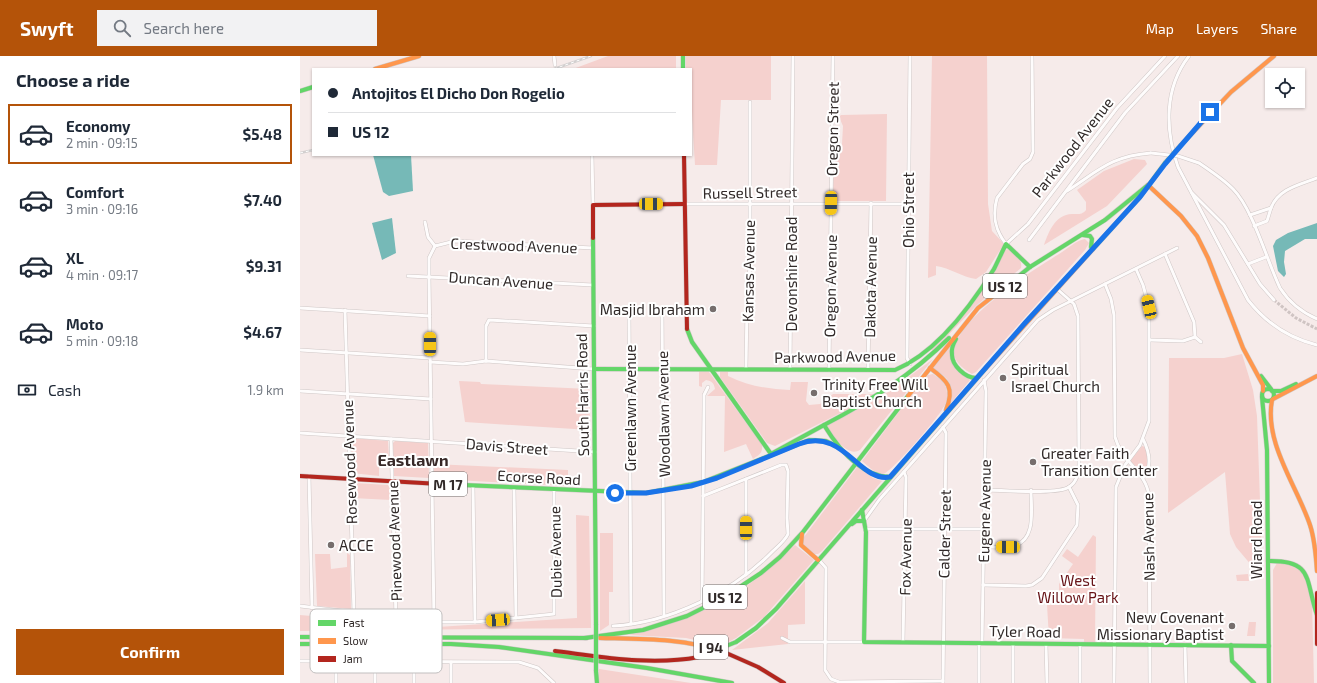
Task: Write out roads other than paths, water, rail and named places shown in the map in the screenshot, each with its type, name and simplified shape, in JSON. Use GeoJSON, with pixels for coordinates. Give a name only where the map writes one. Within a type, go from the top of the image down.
{"type":"FeatureCollection","features":[{"type":"Feature","properties":{"kind":"main road"},"geometry":{"type":"LineString","coordinates":[[378,68],[419,56]]}},
{"type":"Feature","properties":{"kind":"main road"},"geometry":{"type":"LineString","coordinates":[[683,56],[683,68]]}},
{"type":"Feature","properties":{"kind":"main road","name":"US 12"},"geometry":{"type":"LineString","coordinates":[[531,651],[541,649],[660,662],[684,660],[699,657],[736,642],[766,618],[976,378],[1140,197],[1181,145],[1226,97],[1274,56]]}},
{"type":"Feature","properties":{"kind":"main road"},"geometry":{"type":"LineString","coordinates":[[300,91],[312,88]]}},
{"type":"Feature","properties":{"kind":"main road"},"geometry":{"type":"LineString","coordinates":[[684,156],[686,327],[692,342],[771,454]]}},
{"type":"Feature","properties":{"kind":"main road"},"geometry":{"type":"LineString","coordinates":[[1148,185],[1181,216],[1197,236],[1208,258],[1243,348],[1263,385],[1262,397],[1266,402],[1317,376]]}},
{"type":"Feature","properties":{"kind":"main road","name":"US 12"},"geometry":{"type":"LineString","coordinates":[[585,638],[658,626],[708,607],[761,573],[803,532],[970,316],[992,296],[1030,267],[1105,220],[1148,185]]}},
{"type":"Feature","properties":{"kind":"main road","name":"Russell Street"},"geometry":{"type":"LineString","coordinates":[[593,204],[684,204]]}},
{"type":"Feature","properties":{"kind":"main road","name":"South Harris Road"},"geometry":{"type":"LineString","coordinates":[[593,204],[596,683]]}},
{"type":"Feature","properties":{"kind":"main road"},"geometry":{"type":"LineString","coordinates":[[1083,235],[1090,236],[1093,241],[1088,253]]}},
{"type":"Feature","properties":{"kind":"main road"},"geometry":{"type":"LineString","coordinates":[[1006,244],[1030,267]]}},
{"type":"Feature","properties":{"kind":"main road","name":"Parkwood Avenue"},"geometry":{"type":"LineString","coordinates":[[594,369],[710,368],[895,370],[910,364],[925,352],[950,327],[990,274],[1006,244]]}},
{"type":"Feature","properties":{"kind":"main road"},"geometry":{"type":"LineString","coordinates":[[970,316],[955,341],[951,357],[958,369],[971,378],[976,378]]}},
{"type":"Feature","properties":{"kind":"main road"},"geometry":{"type":"LineString","coordinates":[[824,425],[877,398],[899,383],[924,364],[970,316]]}},
{"type":"Feature","properties":{"kind":"main road"},"geometry":{"type":"LineString","coordinates":[[1250,362],[1272,390],[1274,396],[1270,410],[1275,438],[1310,525],[1317,556],[1317,571]]}},
{"type":"Feature","properties":{"kind":"main road"},"geometry":{"type":"LineString","coordinates":[[930,368],[944,378],[950,387],[950,401],[942,417]]}},
{"type":"Feature","properties":{"kind":"main road"},"geometry":{"type":"LineString","coordinates":[[1263,391],[1268,389],[1281,391],[1317,376]]}},
{"type":"Feature","properties":{"kind":"main road","name":"Wiard Road"},"geometry":{"type":"LineString","coordinates":[[1262,397],[1267,450],[1269,683]]}},
{"type":"Feature","properties":{"kind":"main road","name":"Ecorse Road"},"geometry":{"type":"LineString","coordinates":[[771,454],[824,425],[840,448]]}},
{"type":"Feature","properties":{"kind":"main road","name":"Ecorse Road"},"geometry":{"type":"LineString","coordinates":[[300,476],[595,492],[630,493],[664,491],[703,482],[771,454],[813,440],[826,441],[840,448],[876,476],[890,477]]}},
{"type":"Feature","properties":{"kind":"main road"},"geometry":{"type":"LineString","coordinates":[[862,510],[865,529],[864,642]]}},
{"type":"Feature","properties":{"kind":"main road"},"geometry":{"type":"LineString","coordinates":[[824,552],[855,522],[864,522]]}},
{"type":"Feature","properties":{"kind":"main road"},"geometry":{"type":"LineString","coordinates":[[803,532],[800,539],[801,545],[818,560]]}},
{"type":"Feature","properties":{"kind":"main road"},"geometry":{"type":"LineString","coordinates":[[1268,561],[1292,561],[1307,571],[1311,580],[1317,615]]}},
{"type":"Feature","properties":{"kind":"main road"},"geometry":{"type":"LineString","coordinates":[[1317,593],[1317,644]]}},
{"type":"Feature","properties":{"kind":"main road","name":"I 94"},"geometry":{"type":"LineString","coordinates":[[300,637],[310,637]]}},
{"type":"Feature","properties":{"kind":"main road","name":"I 94"},"geometry":{"type":"LineString","coordinates":[[442,637],[658,639],[699,645],[741,658],[784,683]]}},
{"type":"Feature","properties":{"kind":"main road","name":"Tyler Road"},"geometry":{"type":"LineString","coordinates":[[864,642],[1269,646]]}},
{"type":"Feature","properties":{"kind":"main road","name":"I 94"},"geometry":{"type":"LineString","coordinates":[[442,644],[466,644],[531,651],[678,673],[732,683]]}},
{"type":"Feature","properties":{"kind":"main road"},"geometry":{"type":"LineString","coordinates":[[1231,645],[1232,661],[1254,683]]}},
{"type":"Feature","properties":{"kind":"street"},"geometry":{"type":"LineString","coordinates":[[554,56],[555,66]]}},
{"type":"Feature","properties":{"kind":"street","name":"Devonshire Road"},"geometry":{"type":"LineString","coordinates":[[790,369],[793,56]]}},
{"type":"Feature","properties":{"kind":"street","name":"Oregon Street"},"geometry":{"type":"LineString","coordinates":[[831,203],[833,56]]}},
{"type":"Feature","properties":{"kind":"street","name":"Ohio Street"},"geometry":{"type":"LineString","coordinates":[[910,56],[907,358],[910,364]]}},
{"type":"Feature","properties":{"kind":"street"},"geometry":{"type":"LineString","coordinates":[[1006,244],[996,230],[994,209],[997,198],[1023,164],[1030,158],[1032,152],[1032,56]]}},
{"type":"Feature","properties":{"kind":"street","name":"Parkwood Avenue"},"geometry":{"type":"LineString","coordinates":[[1006,244],[1028,224],[1117,108],[1165,56]]}},
{"type":"Feature","properties":{"kind":"street"},"geometry":{"type":"LineString","coordinates":[[1029,240],[1125,113],[1178,56]]}},
{"type":"Feature","properties":{"kind":"street"},"geometry":{"type":"LineString","coordinates":[[1189,56],[1181,68],[1171,97],[1169,133],[1171,147],[1178,167],[1238,284],[1256,310],[1278,329],[1292,337],[1317,345]]}},
{"type":"Feature","properties":{"kind":"street","name":"Kansas Avenue"},"geometry":{"type":"LineString","coordinates":[[746,369],[747,305],[750,265],[750,102]]}},
{"type":"Feature","properties":{"kind":"street"},"geometry":{"type":"LineString","coordinates":[[1064,193],[1096,170],[1113,161],[1134,154],[1151,152],[1178,156],[1199,163],[1234,190],[1250,215],[1266,257],[1280,288],[1287,299],[1304,313],[1317,319]]}},
{"type":"Feature","properties":{"kind":"street","name":"South Harris Road"},"geometry":{"type":"LineString","coordinates":[[592,156],[593,204]]}},
{"type":"Feature","properties":{"kind":"street"},"geometry":{"type":"LineString","coordinates":[[1254,226],[1266,222],[1275,199],[1280,193],[1317,178]]}},
{"type":"Feature","properties":{"kind":"street"},"geometry":{"type":"LineString","coordinates":[[1190,190],[1224,225],[1260,284],[1274,300]]}},
{"type":"Feature","properties":{"kind":"street","name":"Oregon Avenue"},"geometry":{"type":"LineString","coordinates":[[829,370],[831,203]]}},
{"type":"Feature","properties":{"kind":"street","name":"Russell Street"},"geometry":{"type":"LineString","coordinates":[[684,204],[908,204]]}},
{"type":"Feature","properties":{"kind":"street","name":"Dakota Avenue"},"geometry":{"type":"LineString","coordinates":[[868,370],[871,204]]}},
{"type":"Feature","properties":{"kind":"street"},"geometry":{"type":"LineString","coordinates":[[1250,215],[1271,208]]}},
{"type":"Feature","properties":{"kind":"street"},"geometry":{"type":"LineString","coordinates":[[424,222],[428,237],[435,246],[430,258],[429,276],[434,609]]}},
{"type":"Feature","properties":{"kind":"street","name":"Crestwood Avenue"},"geometry":{"type":"LineString","coordinates":[[435,246],[454,241],[593,248]]}},
{"type":"Feature","properties":{"kind":"street"},"geometry":{"type":"LineString","coordinates":[[864,522],[879,500],[1038,320],[1070,301],[1176,248]]}},
{"type":"Feature","properties":{"kind":"street"},"geometry":{"type":"LineString","coordinates":[[1166,254],[1194,322],[1195,337],[1201,342]]}},
{"type":"Feature","properties":{"kind":"street"},"geometry":{"type":"LineString","coordinates":[[1248,264],[1266,257]]}},
{"type":"Feature","properties":{"kind":"street"},"geometry":{"type":"LineString","coordinates":[[1114,683],[1114,497],[1118,478],[1143,439],[1150,418],[1149,307],[1143,285],[1136,269]]}},
{"type":"Feature","properties":{"kind":"street","name":"Duncan Avenue"},"geometry":{"type":"LineString","coordinates":[[408,276],[593,285]]}},
{"type":"Feature","properties":{"kind":"street","name":"Nash Avenue"},"geometry":{"type":"LineString","coordinates":[[1104,284],[1111,299],[1114,315],[1114,431],[1119,449],[1127,462],[1143,478],[1149,496],[1150,683]]}},
{"type":"Feature","properties":{"kind":"street"},"geometry":{"type":"LineString","coordinates":[[985,490],[1057,491],[1069,487],[1077,478],[1079,465],[1078,316],[1076,308],[1056,288]]}},
{"type":"Feature","properties":{"kind":"street"},"geometry":{"type":"LineString","coordinates":[[300,308],[430,316]]}},
{"type":"Feature","properties":{"kind":"street","name":"Woodlawn Avenue"},"geometry":{"type":"LineString","coordinates":[[662,308],[664,615]]}},
{"type":"Feature","properties":{"kind":"street","name":"Rosewood Avenue"},"geometry":{"type":"LineString","coordinates":[[345,310],[354,609]]}},
{"type":"Feature","properties":{"kind":"street","name":"Greenlawn Avenue"},"geometry":{"type":"LineString","coordinates":[[629,312],[631,624]]}},
{"type":"Feature","properties":{"kind":"street"},"geometry":{"type":"LineString","coordinates":[[486,362],[486,326],[489,320],[594,326]]}},
{"type":"Feature","properties":{"kind":"street"},"geometry":{"type":"LineString","coordinates":[[1150,340],[1183,340],[1195,337]]}},
{"type":"Feature","properties":{"kind":"street"},"geometry":{"type":"LineString","coordinates":[[300,350],[430,358]]}},
{"type":"Feature","properties":{"kind":"street","name":"Parkwood Avenue"},"geometry":{"type":"LineString","coordinates":[[430,362],[463,364],[486,362],[594,369]]}},
{"type":"Feature","properties":{"kind":"street","name":"Eugene Avenue"},"geometry":{"type":"LineString","coordinates":[[979,683],[985,490],[986,391],[984,380]]}},
{"type":"Feature","properties":{"kind":"street"},"geometry":{"type":"LineString","coordinates":[[702,601],[704,395],[708,387]]}},
{"type":"Feature","properties":{"kind":"street"},"geometry":{"type":"LineString","coordinates":[[300,391],[431,399]]}},
{"type":"Feature","properties":{"kind":"street","name":"Calder Street"},"geometry":{"type":"LineString","coordinates":[[943,682],[946,433],[944,427]]}},
{"type":"Feature","properties":{"kind":"street","name":"Davis Street"},"geometry":{"type":"LineString","coordinates":[[300,433],[595,452]]}},
{"type":"Feature","properties":{"kind":"street","name":"Pinewood Avenue"},"geometry":{"type":"LineString","coordinates":[[390,439],[396,609]]}},
{"type":"Feature","properties":{"kind":"street"},"geometry":{"type":"LineString","coordinates":[[1143,439],[1148,450],[1150,462],[1143,478]]}},
{"type":"Feature","properties":{"kind":"street"},"geometry":{"type":"LineString","coordinates":[[613,626],[631,624],[664,615],[702,601],[718,593],[746,575],[787,537],[788,467],[781,465],[703,496]]}},
{"type":"Feature","properties":{"kind":"street","name":"Fox Avenue"},"geometry":{"type":"LineString","coordinates":[[903,642],[906,477],[904,472]]}},
{"type":"Feature","properties":{"kind":"street"},"geometry":{"type":"LineString","coordinates":[[309,476],[312,608]]}},
{"type":"Feature","properties":{"kind":"street"},"geometry":{"type":"LineString","coordinates":[[746,479],[746,575]]}},
{"type":"Feature","properties":{"kind":"street"},"geometry":{"type":"LineString","coordinates":[[473,486],[475,622]]}},
{"type":"Feature","properties":{"kind":"street"},"geometry":{"type":"LineString","coordinates":[[983,585],[1026,586],[1032,585],[1042,578],[1077,525],[1078,505],[1069,487]]}},
{"type":"Feature","properties":{"kind":"street"},"geometry":{"type":"LineString","coordinates":[[442,622],[475,622],[516,618],[514,488]]}},
{"type":"Feature","properties":{"kind":"street","name":"Dubie Avenue"},"geometry":{"type":"LineString","coordinates":[[516,618],[554,614],[556,610],[554,490]]}},
{"type":"Feature","properties":{"kind":"street"},"geometry":{"type":"LineString","coordinates":[[984,546],[1013,546],[1025,539],[1031,526],[1031,490]]}},
{"type":"Feature","properties":{"kind":"street"},"geometry":{"type":"LineString","coordinates":[[865,529],[984,529]]}},
{"type":"Feature","properties":{"kind":"street"},"geometry":{"type":"LineString","coordinates":[[818,560],[825,566],[826,571],[825,670],[834,681],[943,682]]}},
{"type":"Feature","properties":{"kind":"street"},"geometry":{"type":"LineString","coordinates":[[300,606],[320,609]]}},
{"type":"Feature","properties":{"kind":"street","name":"Tyler Road"},"geometry":{"type":"LineString","coordinates":[[782,638],[790,642],[864,642]]}},
{"type":"Feature","properties":{"kind":"street"},"geometry":{"type":"LineString","coordinates":[[1013,643],[1014,683]]}},
{"type":"Feature","properties":{"kind":"street"},"geometry":{"type":"LineString","coordinates":[[1046,644],[1047,683]]}},
{"type":"Feature","properties":{"kind":"street"},"geometry":{"type":"LineString","coordinates":[[1080,644],[1080,683]]}},
{"type":"Feature","properties":{"kind":"street"},"geometry":{"type":"LineString","coordinates":[[1185,645],[1186,683]]}},
{"type":"Feature","properties":{"kind":"street"},"geometry":{"type":"LineString","coordinates":[[442,662],[506,662],[531,664],[544,672],[554,683]]}},
{"type":"Feature","properties":{"kind":"street"},"geometry":{"type":"LineString","coordinates":[[451,662],[451,683]]}},
{"type":"Feature","properties":{"kind":"water"},"geometry":{"type":"Polygon","coordinates":[[[373,156],[411,156],[413,191],[389,196],[383,192],[373,156]]]}},
{"type":"Feature","properties":{"kind":"water"},"geometry":{"type":"Polygon","coordinates":[[[392,218],[396,253],[382,260],[372,223],[392,218]]]}},
{"type":"Feature","properties":{"kind":"water"},"geometry":{"type":"Polygon","coordinates":[[[1317,223],[1317,239],[1305,239],[1285,251],[1284,262],[1286,274],[1284,277],[1278,271],[1273,246],[1276,240],[1288,233],[1317,223]]]}},
{"type":"Feature","properties":{"kind":"tunnel"},"geometry":{"type":"LineString","coordinates":[[1274,300],[1296,318],[1317,329]]}},
{"type":"Feature","properties":{"kind":"railway"},"geometry":{"type":"LineString","coordinates":[[557,68],[591,56]]}},
{"type":"Feature","properties":{"kind":"railway"},"geometry":{"type":"LineString","coordinates":[[300,153],[312,150]]}},
{"type":"Feature","properties":{"kind":"place","name":"Masjid Ibraham"},"geometry":{"type":"Point","coordinates":[713,309]}},
{"type":"Feature","properties":{"kind":"place","name":"Spiritual Israel Church"},"geometry":{"type":"Point","coordinates":[1003,378]}},
{"type":"Feature","properties":{"kind":"place","name":"Trinity Free Will Baptist Church"},"geometry":{"type":"Point","coordinates":[814,393]}},
{"type":"Feature","properties":{"kind":"place","name":"Greater Faith Transition Center"},"geometry":{"type":"Point","coordinates":[1033,462]}},
{"type":"Feature","properties":{"kind":"place","name":"ACCE"},"geometry":{"type":"Point","coordinates":[331,545]}},
{"type":"Feature","properties":{"kind":"place","name":"New Covenant Missionary Baptist"},"geometry":{"type":"Point","coordinates":[1232,626]}},
{"type":"Feature","properties":{"kind":"district","name":"Eastlawn"},"geometry":{"type":"Point","coordinates":[413,459]}},
{"type":"Feature","properties":{"kind":"park label","name":"West Willow Park"},"geometry":{"type":"Point","coordinates":[1078,588]}}]}
